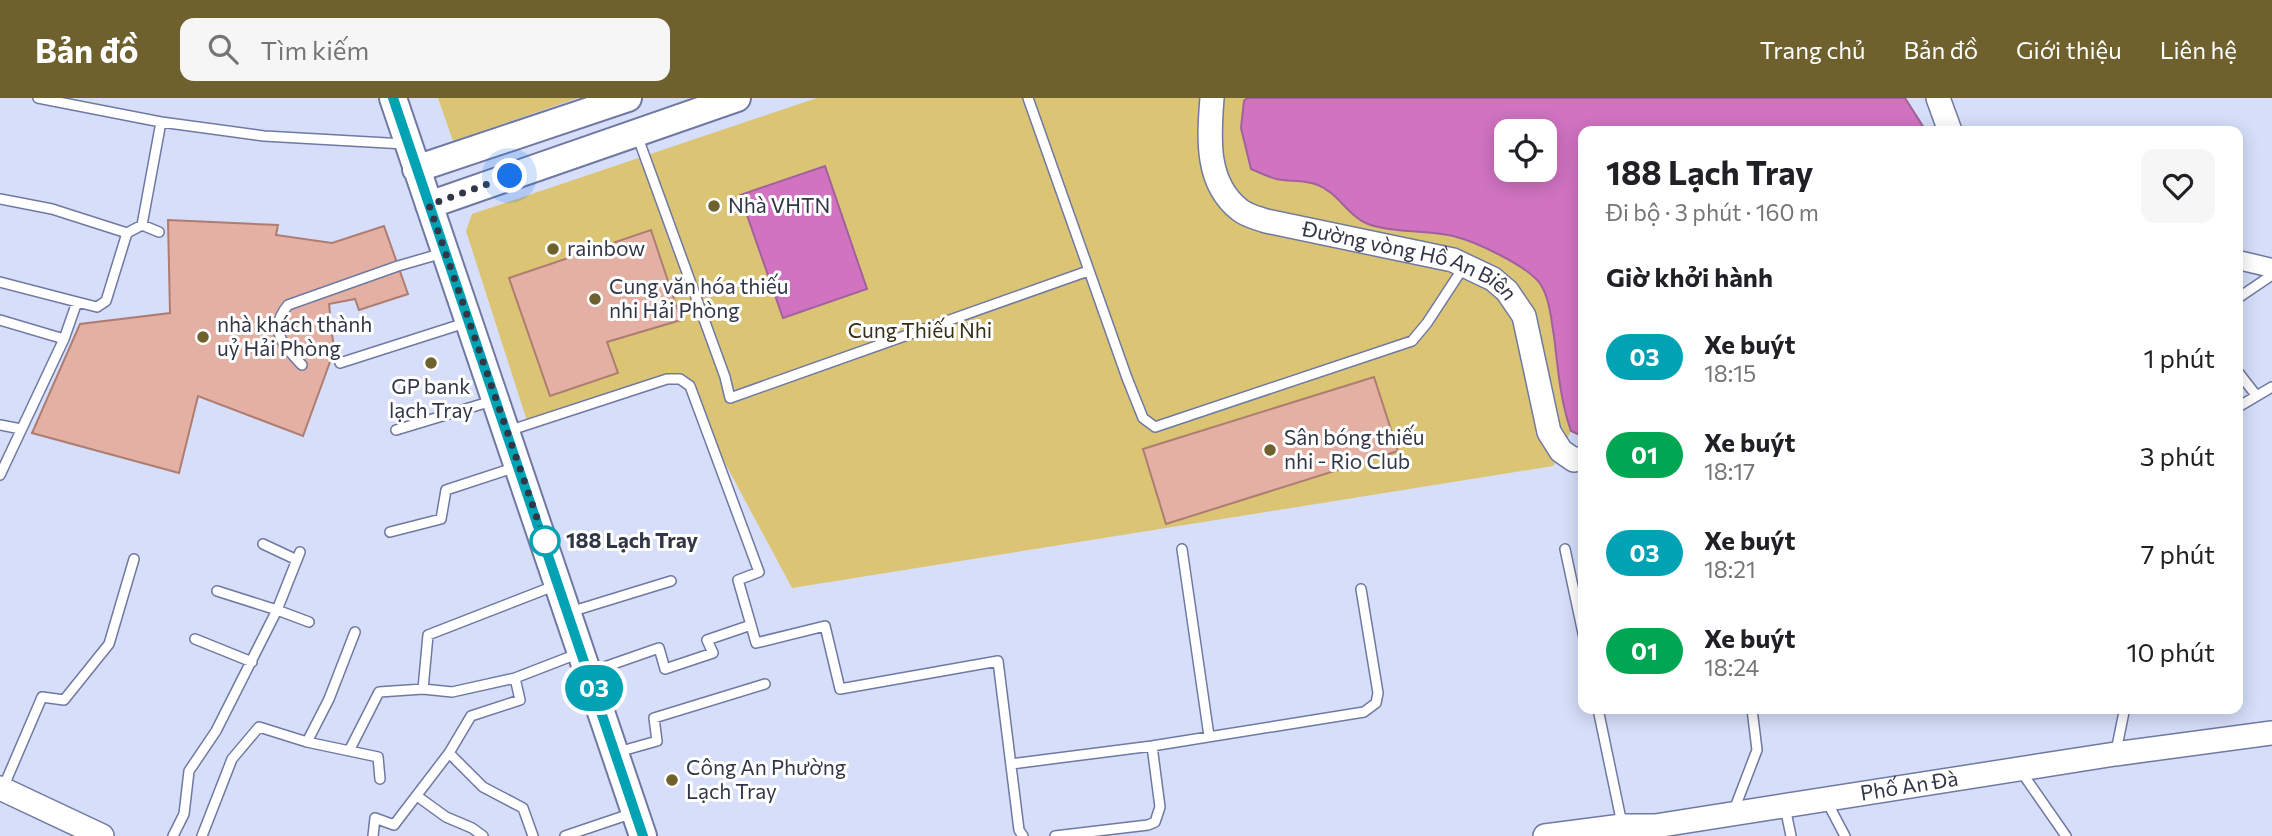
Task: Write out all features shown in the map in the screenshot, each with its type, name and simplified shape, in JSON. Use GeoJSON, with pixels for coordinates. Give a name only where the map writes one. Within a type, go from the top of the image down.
{"type":"FeatureCollection","features":[{"type":"Feature","properties":{"kind":"main road"},"geometry":{"type":"LineString","coordinates":[[393,98],[640,824]]}},
{"type":"Feature","properties":{"kind":"main road"},"geometry":{"type":"LineString","coordinates":[[416,169],[628,98]]}},
{"type":"Feature","properties":{"kind":"main road"},"geometry":{"type":"LineString","coordinates":[[429,205],[737,98]]}},
{"type":"Feature","properties":{"kind":"street","name":"Đường vòng Hồ An Biên"},"geometry":{"type":"LineString","coordinates":[[1212,98],[1209,130],[1211,163],[1223,192],[1241,211],[1266,221],[1453,260],[1493,279],[1507,291],[1524,316],[1549,432],[1561,452],[1574,460],[1578,459]]}},
{"type":"Feature","properties":{"kind":"street"},"geometry":{"type":"LineString","coordinates":[[1938,98],[1948,126]]}},
{"type":"Feature","properties":{"kind":"street"},"geometry":{"type":"LineString","coordinates":[[2243,261],[2272,268]]}},
{"type":"Feature","properties":{"kind":"street","name":"Phố An Đà"},"geometry":{"type":"LineString","coordinates":[[1545,836],[1615,830],[1659,831],[1733,812],[2272,733]]}},
{"type":"Feature","properties":{"kind":"street"},"geometry":{"type":"LineString","coordinates":[[1,789],[102,836]]}},
{"type":"Feature","properties":{"kind":"lane"},"geometry":{"type":"LineString","coordinates":[[38,98],[161,122],[264,136],[407,144]]}},
{"type":"Feature","properties":{"kind":"lane"},"geometry":{"type":"LineString","coordinates":[[1028,98],[1137,405],[1143,418],[1155,427],[1412,341],[1465,265]]}},
{"type":"Feature","properties":{"kind":"lane"},"geometry":{"type":"LineString","coordinates":[[142,225],[161,122]]}},
{"type":"Feature","properties":{"kind":"lane"},"geometry":{"type":"LineString","coordinates":[[636,133],[725,377],[730,398],[1088,271]]}},
{"type":"Feature","properties":{"kind":"lane"},"geometry":{"type":"LineString","coordinates":[[0,199],[52,208],[127,233]]}},
{"type":"Feature","properties":{"kind":"lane"},"geometry":{"type":"LineString","coordinates":[[142,225],[159,232]]}},
{"type":"Feature","properties":{"kind":"lane"},"geometry":{"type":"LineString","coordinates":[[0,282],[97,307],[106,301],[127,233],[142,225]]}},
{"type":"Feature","properties":{"kind":"lane"},"geometry":{"type":"LineString","coordinates":[[302,365],[285,347],[278,333],[280,315],[288,305],[398,266],[445,253]]}},
{"type":"Feature","properties":{"kind":"lane"},"geometry":{"type":"LineString","coordinates":[[2243,295],[2272,275]]}},
{"type":"Feature","properties":{"kind":"lane"},"geometry":{"type":"LineString","coordinates":[[0,475],[64,339],[77,302]]}},
{"type":"Feature","properties":{"kind":"lane"},"geometry":{"type":"LineString","coordinates":[[0,320],[64,339]]}},
{"type":"Feature","properties":{"kind":"lane"},"geometry":{"type":"LineString","coordinates":[[340,363],[470,321]]}},
{"type":"Feature","properties":{"kind":"lane"},"geometry":{"type":"LineString","coordinates":[[2243,378],[2256,395]]}},
{"type":"Feature","properties":{"kind":"lane"},"geometry":{"type":"LineString","coordinates":[[508,431],[667,379],[685,381],[690,386],[759,572],[738,580],[756,643],[825,626],[840,689],[998,661],[1019,830],[1023,836]]}},
{"type":"Feature","properties":{"kind":"lane"},"geometry":{"type":"LineString","coordinates":[[2243,404],[2272,387]]}},
{"type":"Feature","properties":{"kind":"lane"},"geometry":{"type":"LineString","coordinates":[[396,430],[497,400]]}},
{"type":"Feature","properties":{"kind":"lane"},"geometry":{"type":"LineString","coordinates":[[0,425],[21,429]]}},
{"type":"Feature","properties":{"kind":"lane"},"geometry":{"type":"LineString","coordinates":[[390,532],[441,519],[446,490],[518,467]]}},
{"type":"Feature","properties":{"kind":"lane"},"geometry":{"type":"LineString","coordinates":[[173,836],[184,814],[189,771],[216,732],[252,662],[277,610],[298,556],[263,544]]}},
{"type":"Feature","properties":{"kind":"lane"},"geometry":{"type":"LineString","coordinates":[[1182,549],[1209,736]]}},
{"type":"Feature","properties":{"kind":"lane"},"geometry":{"type":"LineString","coordinates":[[1565,549],[1578,610]]}},
{"type":"Feature","properties":{"kind":"lane"},"geometry":{"type":"LineString","coordinates":[[1,789],[42,697],[64,700],[109,644],[134,559]]}},
{"type":"Feature","properties":{"kind":"lane"},"geometry":{"type":"LineString","coordinates":[[569,613],[671,581]]}},
{"type":"Feature","properties":{"kind":"lane"},"geometry":{"type":"LineString","coordinates":[[423,689],[428,635],[559,584]]}},
{"type":"Feature","properties":{"kind":"lane"},"geometry":{"type":"LineString","coordinates":[[1011,764],[1152,746],[1364,712],[1376,703],[1378,693],[1361,589]]}},
{"type":"Feature","properties":{"kind":"lane"},"geometry":{"type":"LineString","coordinates":[[217,591],[309,622]]}},
{"type":"Feature","properties":{"kind":"lane"},"geometry":{"type":"LineString","coordinates":[[349,751],[379,692],[423,689],[452,692],[659,648],[666,669],[713,653],[707,640],[751,625]]}},
{"type":"Feature","properties":{"kind":"lane"},"geometry":{"type":"LineString","coordinates":[[307,741],[329,699],[355,632]]}},
{"type":"Feature","properties":{"kind":"lane"},"geometry":{"type":"LineString","coordinates":[[195,639],[252,662]]}},
{"type":"Feature","properties":{"kind":"lane"},"geometry":{"type":"LineString","coordinates":[[373,836],[375,818],[394,825],[449,753],[471,716],[520,700],[515,678]]}},
{"type":"Feature","properties":{"kind":"lane"},"geometry":{"type":"LineString","coordinates":[[616,753],[657,741],[654,718],[765,684]]}},
{"type":"Feature","properties":{"kind":"lane"},"geometry":{"type":"LineString","coordinates":[[1599,714],[1615,830]]}},
{"type":"Feature","properties":{"kind":"lane"},"geometry":{"type":"LineString","coordinates":[[1733,812],[1757,750],[1753,714]]}},
{"type":"Feature","properties":{"kind":"lane"},"geometry":{"type":"LineString","coordinates":[[2115,754],[2124,714]]}},
{"type":"Feature","properties":{"kind":"lane"},"geometry":{"type":"LineString","coordinates":[[202,836],[232,759],[259,727],[379,757],[380,779]]}},
{"type":"Feature","properties":{"kind":"lane"},"geometry":{"type":"LineString","coordinates":[[1055,836],[1089,834],[1155,822],[1160,807],[1152,746]]}},
{"type":"Feature","properties":{"kind":"lane"},"geometry":{"type":"LineString","coordinates":[[449,753],[483,787],[523,808],[533,836]]}},
{"type":"Feature","properties":{"kind":"lane"},"geometry":{"type":"LineString","coordinates":[[2019,768],[2066,836]]}},
{"type":"Feature","properties":{"kind":"lane"},"geometry":{"type":"LineString","coordinates":[[417,796],[446,817],[483,836]]}},
{"type":"Feature","properties":{"kind":"lane"},"geometry":{"type":"LineString","coordinates":[[1825,798],[1845,836]]}},
{"type":"Feature","properties":{"kind":"lane"},"geometry":{"type":"LineString","coordinates":[[1785,805],[1791,836]]}},
{"type":"Feature","properties":{"kind":"lane"},"geometry":{"type":"LineString","coordinates":[[565,836],[640,824]]}},
{"type":"Feature","properties":{"kind":"green space"},"geometry":{"type":"Polygon","coordinates":[[[438,98],[578,98],[453,141],[438,98]]]}},
{"type":"Feature","properties":{"kind":"green space","name":"Cung Thiếu Nhi"},"geometry":{"type":"Polygon","coordinates":[[[817,98],[1259,98],[1547,280],[1564,411],[1571,431],[1553,466],[792,588],[680,379],[528,424],[466,231],[472,214],[817,98]]]}},
{"type":"Feature","properties":{"kind":"shaded area"},"geometry":{"type":"Polygon","coordinates":[[[1247,98],[1905,98],[1923,126],[1578,126],[1578,434],[1571,431],[1567,419],[1548,303],[1535,278],[1513,262],[1474,243],[1453,236],[1388,229],[1368,224],[1318,185],[1276,179],[1251,169],[1241,128],[1244,101],[1247,98]]]}},
{"type":"Feature","properties":{"kind":"shaded area"},"geometry":{"type":"Polygon","coordinates":[[[825,166],[867,289],[783,318],[740,195],[825,166]]]}},
{"type":"Feature","properties":{"kind":"building","name":"nhà khách thành uỷ Hải Phòng"},"geometry":{"type":"Polygon","coordinates":[[[168,220],[278,225],[276,235],[332,243],[384,226],[408,294],[359,310],[355,299],[329,304],[334,351],[303,436],[198,396],[179,473],[32,433],[80,324],[170,313],[168,220]]]}},
{"type":"Feature","properties":{"kind":"building","name":"Cung văn hóa thiếu nhi Hải Phòng"},"geometry":{"type":"Polygon","coordinates":[[[651,230],[681,320],[607,342],[618,373],[550,396],[509,278],[651,230]]]}},
{"type":"Feature","properties":{"kind":"building","name":"Sân bóng thiếu nhi - Rio Club"},"geometry":{"type":"Polygon","coordinates":[[[1374,377],[1398,451],[1166,524],[1143,449],[1374,377]]]}},
{"type":"Feature","properties":{"kind":"bus line","name":"03"},"geometry":{"type":"LineString","coordinates":[[393,98],[643,836]]}},
{"type":"Feature","properties":{"kind":"place","name":"Nhà VHTN"},"geometry":{"type":"Point","coordinates":[714,206]}},
{"type":"Feature","properties":{"kind":"place","name":"rainbow"},"geometry":{"type":"Point","coordinates":[553,249]}},
{"type":"Feature","properties":{"kind":"place","name":"Cung văn hóa thiếu nhi Hải Phòng"},"geometry":{"type":"Point","coordinates":[595,299]}},
{"type":"Feature","properties":{"kind":"place","name":"nhà khách thành uỷ Hải Phòng"},"geometry":{"type":"Point","coordinates":[203,337]}},
{"type":"Feature","properties":{"kind":"place","name":"GP bank lạch Tray"},"geometry":{"type":"Point","coordinates":[431,363]}},
{"type":"Feature","properties":{"kind":"place","name":"Sân bóng thiếu nhi - Rio Club"},"geometry":{"type":"Point","coordinates":[1270,450]}},
{"type":"Feature","properties":{"kind":"place","name":"188 Lạch Tray"},"geometry":{"type":"Point","coordinates":[545,541]}},
{"type":"Feature","properties":{"kind":"place","name":"Công An Phường Lạch Tray"},"geometry":{"type":"Point","coordinates":[672,780]}},
{"type":"Feature","properties":{"kind":"route"},"geometry":{"type":"LineString","coordinates":[[510,176],[429,205],[546,544],[545,541]]}}]}
